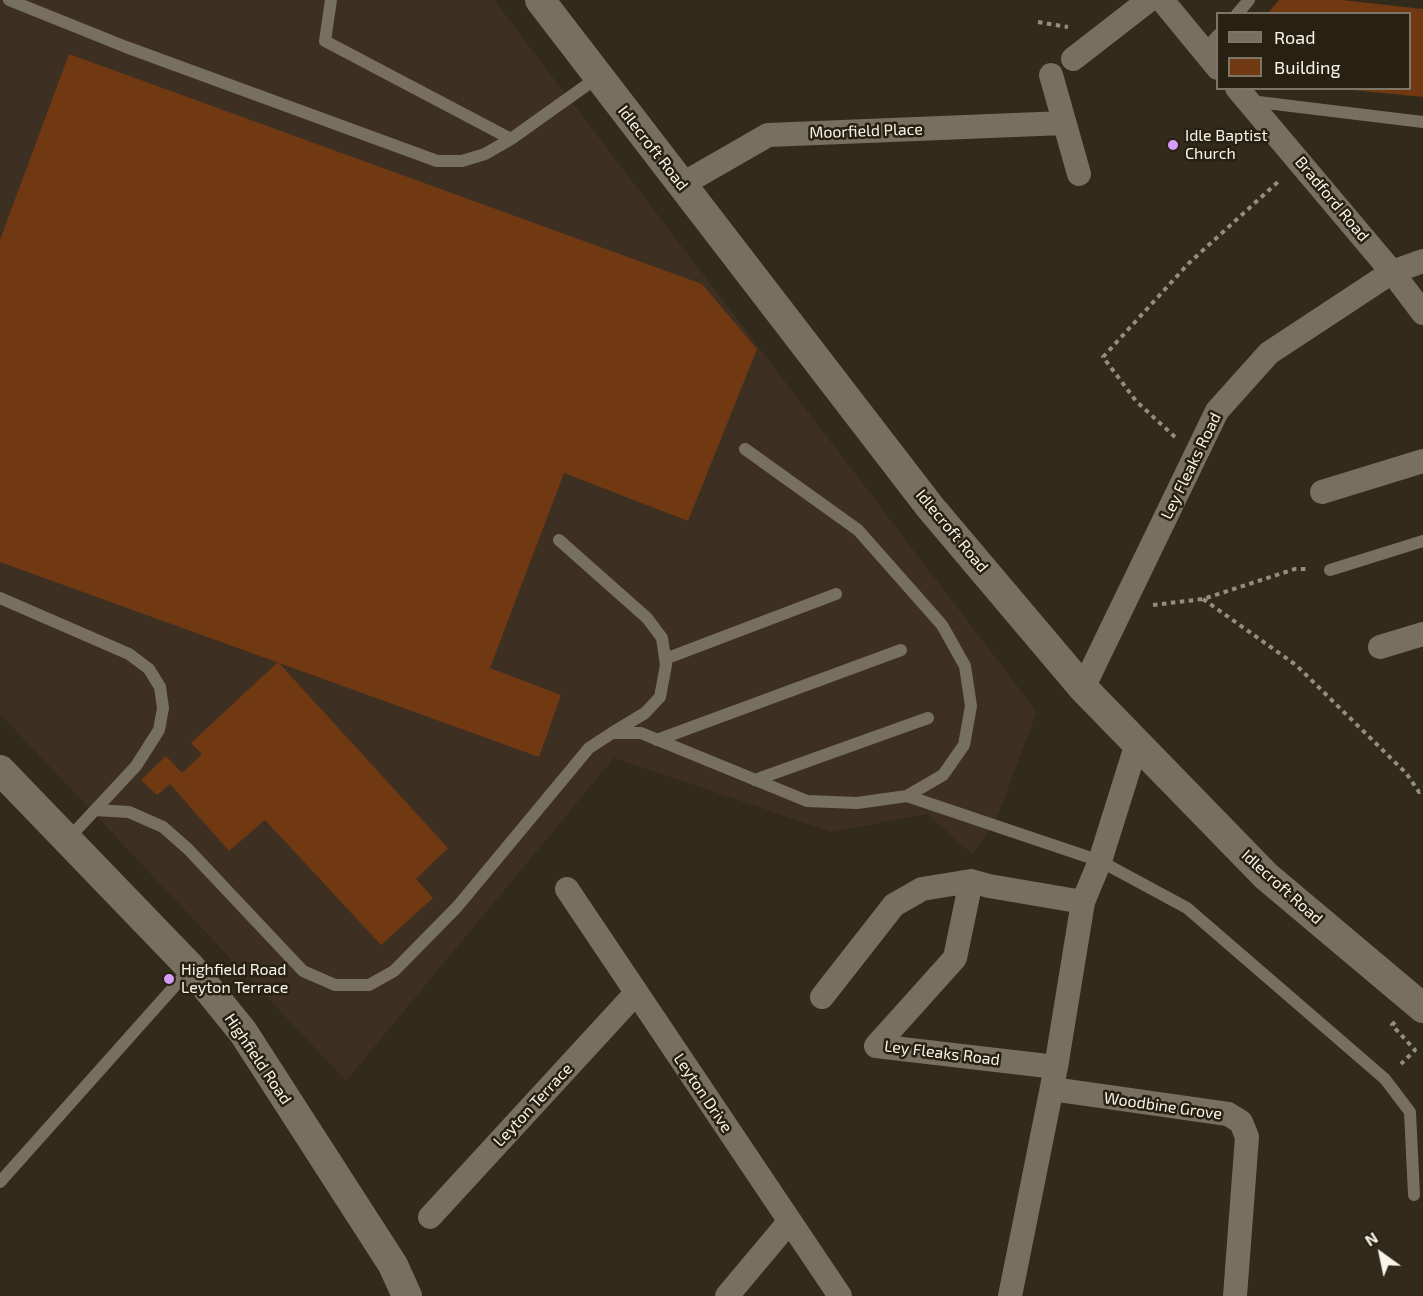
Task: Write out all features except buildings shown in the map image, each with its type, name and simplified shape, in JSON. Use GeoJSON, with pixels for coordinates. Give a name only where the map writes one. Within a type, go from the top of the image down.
{"type":"FeatureCollection","features":[{"type":"Feature","properties":{"kind":"street","name":"Idlecroft Road"},"geometry":{"type":"LineString","coordinates":[[540,0],[930,507],[1083,688],[1266,876],[1419,1005]]}},
{"type":"Feature","properties":{"kind":"street"},"geometry":{"type":"LineString","coordinates":[[1073,59],[1149,0]]}},
{"type":"Feature","properties":{"kind":"street"},"geometry":{"type":"LineString","coordinates":[[1162,0],[1213,52]]}},
{"type":"Feature","properties":{"kind":"street"},"geometry":{"type":"LineString","coordinates":[[1051,75],[1078,174]]}},
{"type":"Feature","properties":{"kind":"street","name":"Bradford Road"},"geometry":{"type":"LineString","coordinates":[[1243,95],[1392,272],[1423,313]]}},
{"type":"Feature","properties":{"kind":"street","name":"Moorfield Place"},"geometry":{"type":"LineString","coordinates":[[681,184],[768,135],[1064,123]]}},
{"type":"Feature","properties":{"kind":"street","name":"Ley Fleaks Road"},"geometry":{"type":"LineString","coordinates":[[1083,688],[1217,411],[1269,353],[1392,272],[1423,261]]}},
{"type":"Feature","properties":{"kind":"street"},"geometry":{"type":"LineString","coordinates":[[1322,492],[1423,461]]}},
{"type":"Feature","properties":{"kind":"street"},"geometry":{"type":"LineString","coordinates":[[1380,647],[1423,634]]}},
{"type":"Feature","properties":{"kind":"street"},"geometry":{"type":"LineString","coordinates":[[1010,1296],[1054,1078],[1083,902],[1100,861],[1137,742]]}},
{"type":"Feature","properties":{"kind":"street","name":"Highfield Road"},"geometry":{"type":"LineString","coordinates":[[0,770],[190,968],[243,1032],[393,1265],[407,1296]]}},
{"type":"Feature","properties":{"kind":"street"},"geometry":{"type":"LineString","coordinates":[[822,997],[894,905],[922,890],[971,880],[989,886],[1083,902]]}},
{"type":"Feature","properties":{"kind":"street","name":"Ley Fleaks Road"},"geometry":{"type":"LineString","coordinates":[[971,880],[955,958],[876,1046],[1054,1078]]}},
{"type":"Feature","properties":{"kind":"street","name":"Leyton Drive"},"geometry":{"type":"LineString","coordinates":[[567,889],[840,1296]]}},
{"type":"Feature","properties":{"kind":"street","name":"Leyton Terrace"},"geometry":{"type":"LineString","coordinates":[[430,1217],[636,993]]}},
{"type":"Feature","properties":{"kind":"street","name":"Woodbine Grove"},"geometry":{"type":"LineString","coordinates":[[1054,1078],[1228,1114],[1241,1122],[1247,1137],[1235,1296]]}},
{"type":"Feature","properties":{"kind":"street"},"geometry":{"type":"LineString","coordinates":[[727,1296],[789,1222]]}},
{"type":"Feature","properties":{"kind":"lane"},"geometry":{"type":"LineString","coordinates":[[9,0],[126,47],[437,161],[462,161],[485,154],[511,139],[598,77]]}},
{"type":"Feature","properties":{"kind":"lane"},"geometry":{"type":"LineString","coordinates":[[331,0],[325,41],[511,139]]}},
{"type":"Feature","properties":{"kind":"lane"},"geometry":{"type":"LineString","coordinates":[[1239,12],[1249,0]]}},
{"type":"Feature","properties":{"kind":"lane"},"geometry":{"type":"LineString","coordinates":[[1243,95],[1423,122]]}},
{"type":"Feature","properties":{"kind":"lane"},"geometry":{"type":"LineString","coordinates":[[612,733],[641,733],[807,801],[857,803],[907,796],[943,775],[964,745],[971,706],[965,666],[942,625],[858,530],[745,449]]}},
{"type":"Feature","properties":{"kind":"lane"},"geometry":{"type":"LineString","coordinates":[[95,810],[129,812],[163,827],[188,849],[303,971],[335,985],[369,984],[394,971],[457,907],[589,748],[645,713],[660,697],[666,665],[662,638],[647,618],[559,540]]}},
{"type":"Feature","properties":{"kind":"lane"},"geometry":{"type":"LineString","coordinates":[[1330,570],[1423,541]]}},
{"type":"Feature","properties":{"kind":"lane"},"geometry":{"type":"LineString","coordinates":[[665,659],[836,594]]}},
{"type":"Feature","properties":{"kind":"lane"},"geometry":{"type":"LineString","coordinates":[[0,598],[129,654],[149,669],[160,687],[163,708],[159,730],[136,766],[68,839]]}},
{"type":"Feature","properties":{"kind":"lane"},"geometry":{"type":"LineString","coordinates":[[657,740],[901,650]]}},
{"type":"Feature","properties":{"kind":"lane"},"geometry":{"type":"LineString","coordinates":[[755,780],[928,718]]}},
{"type":"Feature","properties":{"kind":"lane"},"geometry":{"type":"LineString","coordinates":[[907,796],[1100,861],[1187,908],[1385,1079],[1410,1112],[1414,1195]]}},
{"type":"Feature","properties":{"kind":"lane"},"geometry":{"type":"LineString","coordinates":[[0,1182],[190,968]]}},
{"type":"Feature","properties":{"kind":"path"},"geometry":{"type":"LineString","coordinates":[[1196,455],[1136,401],[1103,357],[1189,263],[1287,173]]}},
{"type":"Feature","properties":{"kind":"path"},"geometry":{"type":"LineString","coordinates":[[1121,609],[1203,599],[1295,569],[1330,570]]}},
{"type":"Feature","properties":{"kind":"path"},"geometry":{"type":"LineString","coordinates":[[1203,599],[1296,665],[1406,773],[1419,792],[1423,791]]}},
{"type":"Feature","properties":{"kind":"path"},"geometry":{"type":"LineString","coordinates":[[1385,1079],[1415,1050],[1392,1025],[1419,1005]]}},
{"type":"Feature","properties":{"kind":"shaded area"},"geometry":{"type":"Polygon","coordinates":[[[0,0],[494,0],[1037,712],[994,825],[972,854],[927,814],[832,832],[614,758],[346,1081],[0,714],[0,0]]]}},
{"type":"Feature","properties":{"kind":"place","name":"Idle Baptist Church"},"geometry":{"type":"Point","coordinates":[1173,145]}},
{"type":"Feature","properties":{"kind":"place","name":"Highfield Road Leyton Terrace"},"geometry":{"type":"Point","coordinates":[169,979]}}]}
